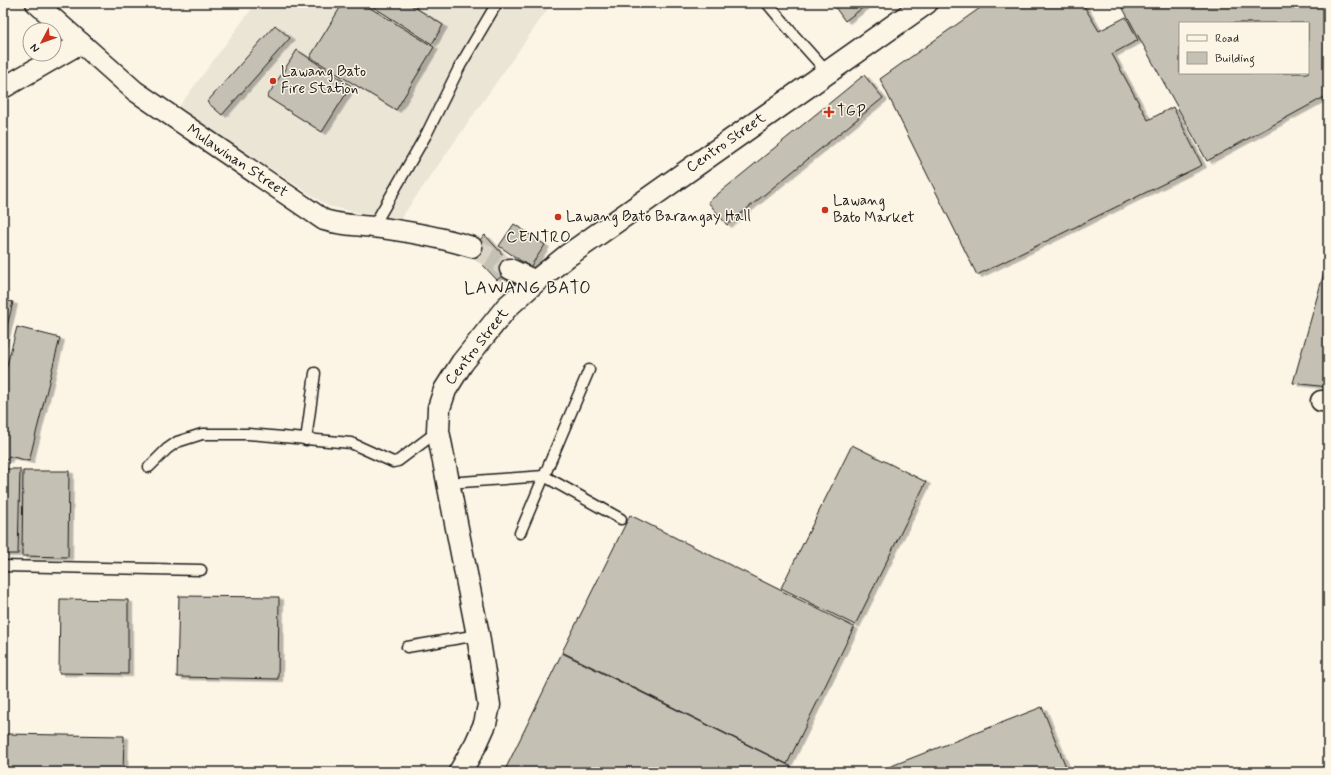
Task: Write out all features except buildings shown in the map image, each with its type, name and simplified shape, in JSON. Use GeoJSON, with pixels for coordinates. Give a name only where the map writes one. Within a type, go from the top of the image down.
{"type":"FeatureCollection","features":[{"type":"Feature","properties":{"kind":"main road","name":"Centro Street"},"geometry":{"type":"LineString","coordinates":[[460,772],[479,737],[489,704],[478,634],[438,431],[439,408],[448,384],[462,363],[507,307],[567,256],[926,3]]}},
{"type":"Feature","properties":{"kind":"street","name":"Mulawinan Street"},"geometry":{"type":"LineString","coordinates":[[40,4],[135,91],[324,220],[334,223],[373,227],[452,241],[472,247]]}},
{"type":"Feature","properties":{"kind":"street"},"geometry":{"type":"LineString","coordinates":[[3,88],[81,43]]}},
{"type":"Feature","properties":{"kind":"street"},"geometry":{"type":"LineString","coordinates":[[510,269],[536,281]]}},
{"type":"Feature","properties":{"kind":"lane"},"geometry":{"type":"LineString","coordinates":[[373,227],[427,133],[460,66],[497,3]]}},
{"type":"Feature","properties":{"kind":"lane"},"geometry":{"type":"LineString","coordinates":[[767,3],[827,72]]}},
{"type":"Feature","properties":{"kind":"lane"},"geometry":{"type":"LineString","coordinates":[[520,533],[589,370]]}},
{"type":"Feature","properties":{"kind":"lane"},"geometry":{"type":"LineString","coordinates":[[306,440],[315,373]]}},
{"type":"Feature","properties":{"kind":"lane"},"geometry":{"type":"LineString","coordinates":[[149,467],[167,449],[177,442],[202,434],[248,434],[351,443],[389,460],[398,461],[438,431]]}},
{"type":"Feature","properties":{"kind":"lane"},"geometry":{"type":"LineString","coordinates":[[448,483],[544,476],[621,519]]}},
{"type":"Feature","properties":{"kind":"lane"},"geometry":{"type":"LineString","coordinates":[[3,566],[201,570]]}},
{"type":"Feature","properties":{"kind":"lane"},"geometry":{"type":"LineString","coordinates":[[407,647],[478,634]]}},
{"type":"Feature","properties":{"kind":"shaded area"},"geometry":{"type":"Polygon","coordinates":[[[256,3],[552,3],[399,221],[328,206],[178,108],[256,3]]]}},
{"type":"Feature","properties":{"kind":"tunnel"},"geometry":{"type":"LineString","coordinates":[[472,247],[510,269]]}},
{"type":"Feature","properties":{"kind":"place","name":"Lawang Bato Fire Station"},"geometry":{"type":"Point","coordinates":[273,81]}},
{"type":"Feature","properties":{"kind":"place","name":"TGP"},"geometry":{"type":"Point","coordinates":[829,112]}},
{"type":"Feature","properties":{"kind":"place","name":"Lawang Bato Market"},"geometry":{"type":"Point","coordinates":[825,210]}},
{"type":"Feature","properties":{"kind":"place","name":"Lawang Bato Barangay Hall"},"geometry":{"type":"Point","coordinates":[558,217]}},
{"type":"Feature","properties":{"kind":"district","name":"CENTRO"},"geometry":{"type":"Point","coordinates":[539,237]}},
{"type":"Feature","properties":{"kind":"district","name":"LAWANG BATO"},"geometry":{"type":"Point","coordinates":[528,288]}}]}
